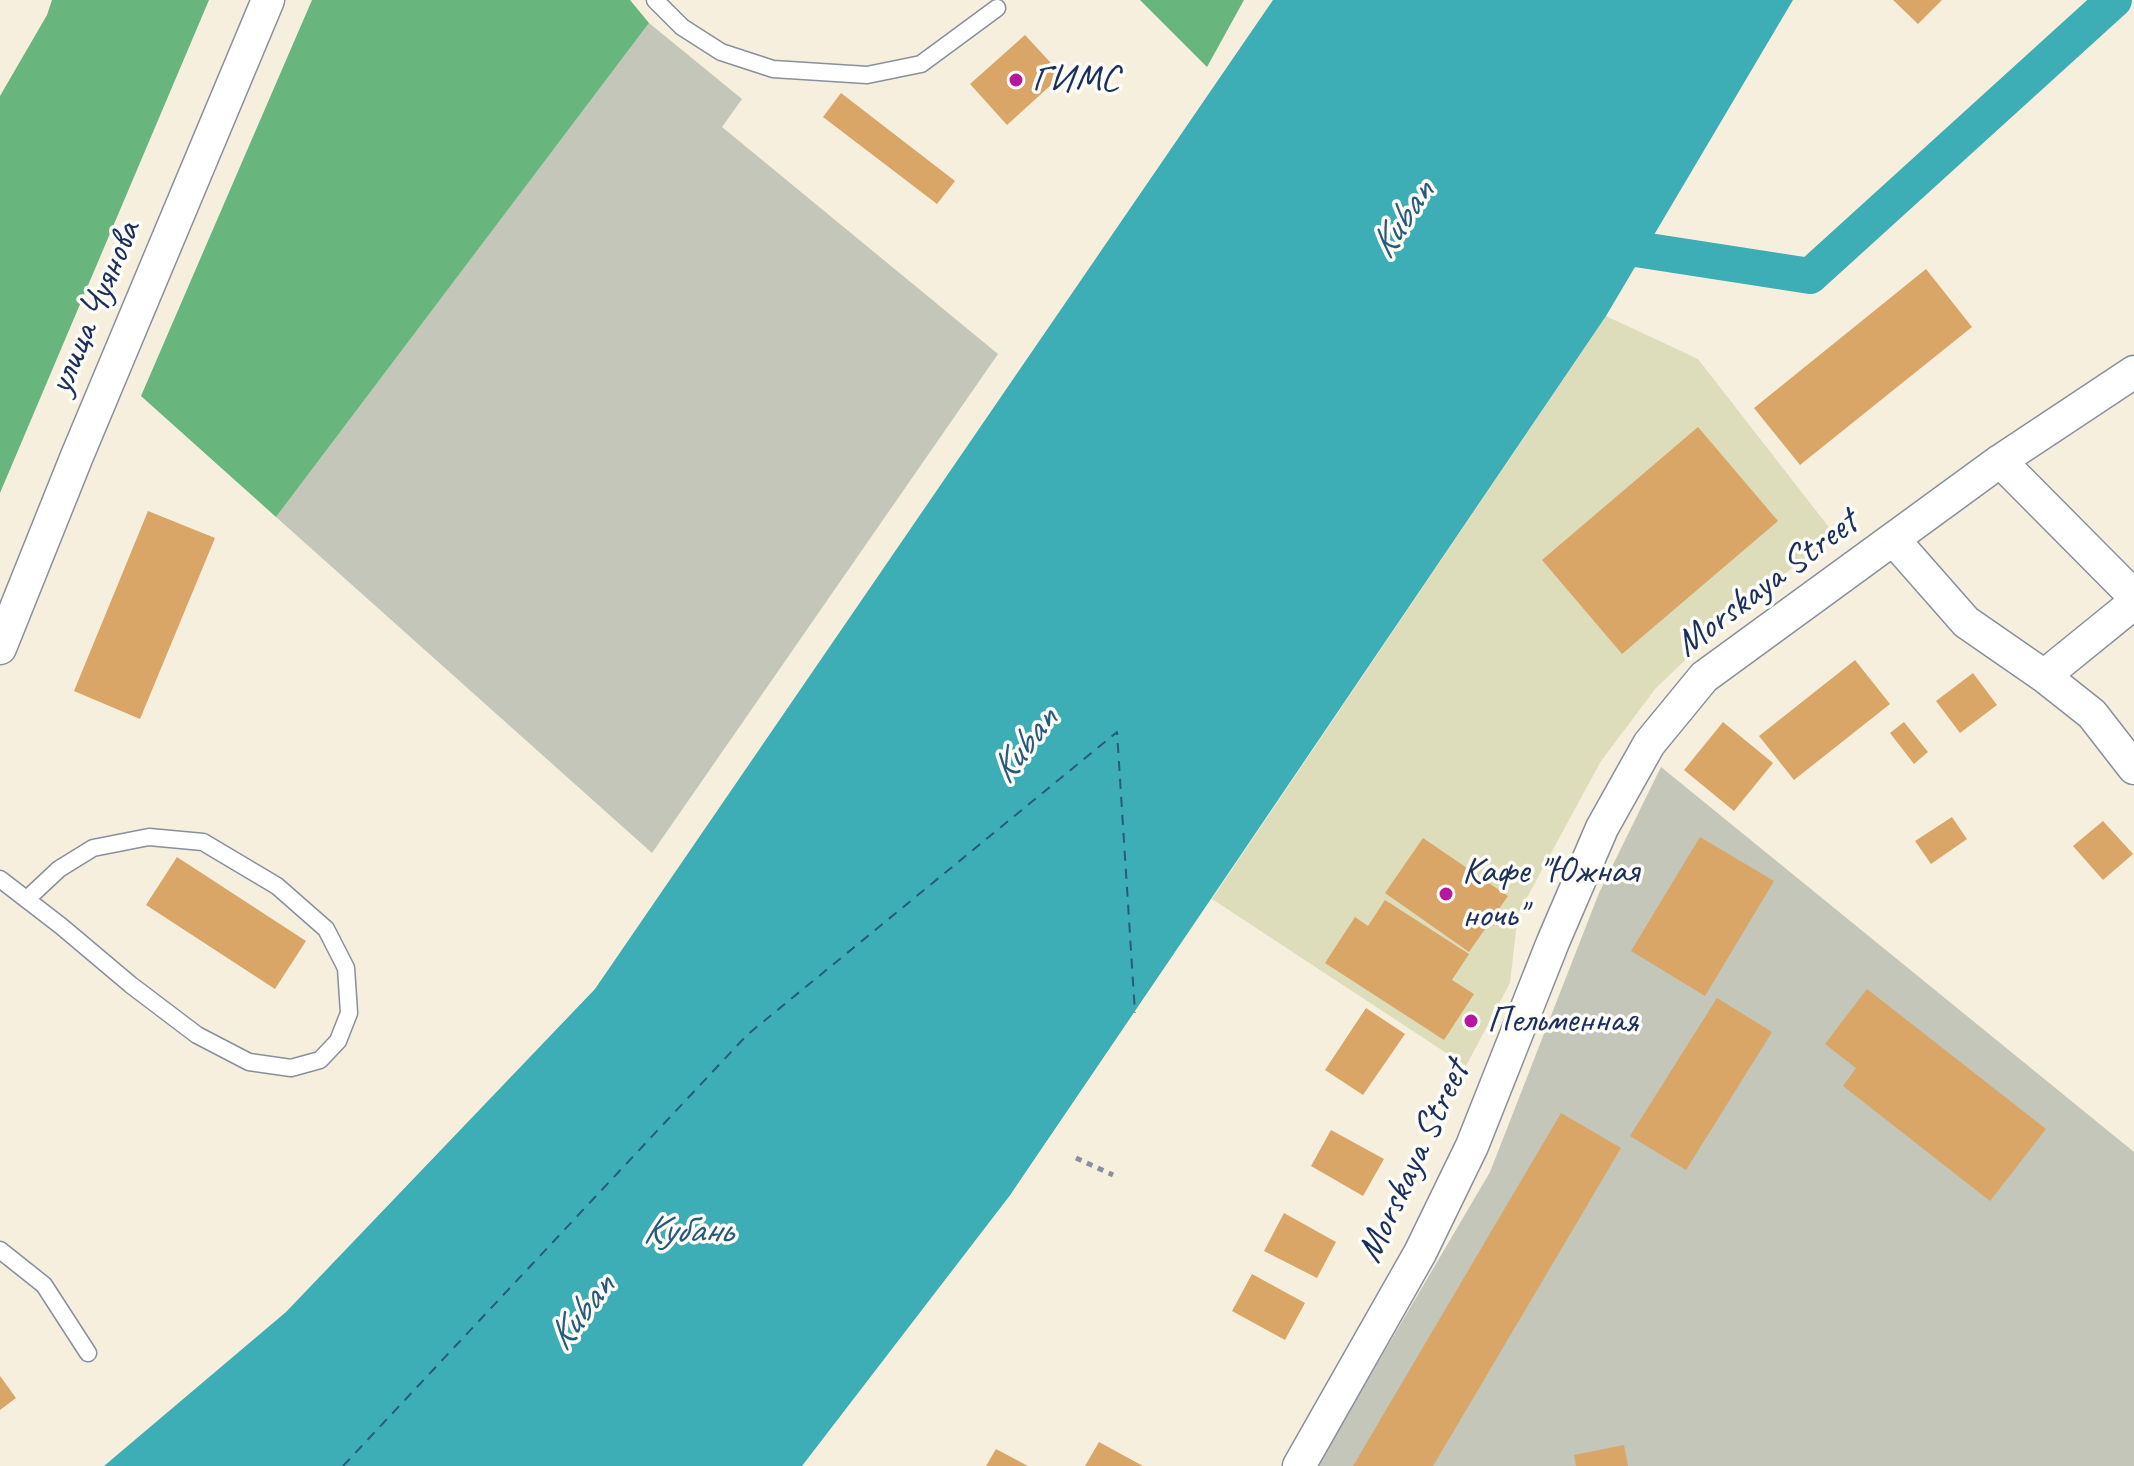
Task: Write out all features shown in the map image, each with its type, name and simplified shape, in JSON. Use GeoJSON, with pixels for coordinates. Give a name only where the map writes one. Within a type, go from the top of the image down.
{"type":"FeatureCollection","features":[{"type":"Feature","properties":{"kind":"street","name":"улица Чуянова"},"geometry":{"type":"LineString","coordinates":[[0,648],[83,441],[268,0]]}},
{"type":"Feature","properties":{"kind":"street","name":"Morskaya Street"},"geometry":{"type":"LineString","coordinates":[[1299,1466],[1420,1253],[1472,1146],[1602,828],[1649,744],[1704,677],[2000,461],[2134,372]]}},
{"type":"Feature","properties":{"kind":"street"},"geometry":{"type":"LineString","coordinates":[[2000,461],[2134,596]]}},
{"type":"Feature","properties":{"kind":"street"},"geometry":{"type":"LineString","coordinates":[[1893,539],[1966,622],[2092,714],[2134,768]]}},
{"type":"Feature","properties":{"kind":"street"},"geometry":{"type":"LineString","coordinates":[[2044,676],[2134,603]]}},
{"type":"Feature","properties":{"kind":"lane"},"geometry":{"type":"LineString","coordinates":[[655,0],[682,27],[721,52],[773,69],[867,75],[921,64],[997,8]]}},
{"type":"Feature","properties":{"kind":"lane"},"geometry":{"type":"LineString","coordinates":[[0,879],[197,1035],[249,1062],[291,1068],[320,1060],[338,1041],[349,1013],[346,968],[326,929],[277,886],[203,842],[149,837],[93,848],[59,869],[27,899]]}},
{"type":"Feature","properties":{"kind":"lane"},"geometry":{"type":"LineString","coordinates":[[0,1250],[44,1285],[88,1353]]}},
{"type":"Feature","properties":{"kind":"path"},"geometry":{"type":"LineString","coordinates":[[1076,1158],[1113,1175]]}},
{"type":"Feature","properties":{"kind":"shaded area"},"geometry":{"type":"Polygon","coordinates":[[[649,23],[742,99],[722,127],[998,354],[652,853],[276,517],[649,23]]]}},
{"type":"Feature","properties":{"kind":"shaded area"},"geometry":{"type":"Polygon","coordinates":[[[1606,316],[1698,359],[1835,535],[1734,613],[1656,688],[1601,761],[1518,914],[1510,983],[1466,1066],[1212,899],[1606,316]]]}},
{"type":"Feature","properties":{"kind":"shaded area"},"geometry":{"type":"Polygon","coordinates":[[[1661,767],[2134,1152],[2134,1466],[1317,1466],[1490,1172],[1599,893],[1661,767]]]}},
{"type":"Feature","properties":{"kind":"green space"},"geometry":{"type":"Polygon","coordinates":[[[52,0],[209,0],[0,493],[0,96],[47,15],[52,0]]]}},
{"type":"Feature","properties":{"kind":"green space"},"geometry":{"type":"Polygon","coordinates":[[[312,0],[630,0],[649,23],[276,517],[141,396],[312,0]]]}},
{"type":"Feature","properties":{"kind":"green space"},"geometry":{"type":"Polygon","coordinates":[[[1140,0],[1244,0],[1207,67],[1140,0]]]}},
{"type":"Feature","properties":{"kind":"water","name":"Кубань"},"geometry":{"type":"Polygon","coordinates":[[[1273,0],[1793,0],[1606,316],[1011,1194],[802,1466],[104,1466],[286,1312],[595,989],[1273,0]]]}},
{"type":"Feature","properties":{"kind":"pier"},"geometry":{"type":"Polygon","coordinates":[[[1167,965],[1170,968],[1014,1196],[1011,1194],[1167,965]]]}},
{"type":"Feature","properties":{"kind":"building"},"geometry":{"type":"Polygon","coordinates":[[[1893,0],[1942,0],[1918,24],[1893,0]]]}},
{"type":"Feature","properties":{"kind":"building","name":"ГИМС"},"geometry":{"type":"Polygon","coordinates":[[[1025,35],[1062,75],[1007,125],[970,84],[1025,35]]]}},
{"type":"Feature","properties":{"kind":"building"},"geometry":{"type":"Polygon","coordinates":[[[841,93],[955,181],[937,204],[823,117],[841,93]]]}},
{"type":"Feature","properties":{"kind":"building"},"geometry":{"type":"Polygon","coordinates":[[[1926,269],[1972,327],[1800,465],[1754,408],[1926,269]]]}},
{"type":"Feature","properties":{"kind":"building"},"geometry":{"type":"Polygon","coordinates":[[[1698,427],[1778,521],[1622,654],[1542,560],[1698,427]]]}},
{"type":"Feature","properties":{"kind":"building"},"geometry":{"type":"Polygon","coordinates":[[[148,511],[215,538],[140,719],[74,691],[148,511]]]}},
{"type":"Feature","properties":{"kind":"building"},"geometry":{"type":"Polygon","coordinates":[[[1855,660],[1890,704],[1794,780],[1759,736],[1855,660]]]}},
{"type":"Feature","properties":{"kind":"building"},"geometry":{"type":"Polygon","coordinates":[[[1973,673],[1997,705],[1960,733],[1936,701],[1973,673]]]}},
{"type":"Feature","properties":{"kind":"building"},"geometry":{"type":"Polygon","coordinates":[[[1723,722],[1773,763],[1734,811],[1684,770],[1723,722]]]}},
{"type":"Feature","properties":{"kind":"building"},"geometry":{"type":"Polygon","coordinates":[[[1904,722],[1928,752],[1914,764],[1890,733],[1904,722]]]}},
{"type":"Feature","properties":{"kind":"building"},"geometry":{"type":"Polygon","coordinates":[[[1952,817],[1967,839],[1931,864],[1915,841],[1952,817]]]}},
{"type":"Feature","properties":{"kind":"building"},"geometry":{"type":"Polygon","coordinates":[[[2103,821],[2133,854],[2103,880],[2073,846],[2103,821]]]}},
{"type":"Feature","properties":{"kind":"building"},"geometry":{"type":"Polygon","coordinates":[[[1700,837],[1774,881],[1705,996],[1631,951],[1700,837]]]}},
{"type":"Feature","properties":{"kind":"building","name":"Кафе \"Южная ночь\""},"geometry":{"type":"Polygon","coordinates":[[[1423,838],[1508,896],[1469,952],[1385,893],[1423,838]]]}},
{"type":"Feature","properties":{"kind":"building"},"geometry":{"type":"Polygon","coordinates":[[[177,857],[306,941],[275,989],[146,905],[177,857]]]}},
{"type":"Feature","properties":{"kind":"building"},"geometry":{"type":"Polygon","coordinates":[[[1385,900],[1469,954],[1452,980],[1474,994],[1444,1040],[1325,963],[1355,917],[1368,926],[1385,900]]]}},
{"type":"Feature","properties":{"kind":"building"},"geometry":{"type":"Polygon","coordinates":[[[1867,989],[2046,1129],[1990,1201],[1843,1086],[1856,1068],[1825,1044],[1867,989]]]}},
{"type":"Feature","properties":{"kind":"building"},"geometry":{"type":"Polygon","coordinates":[[[1717,998],[1772,1032],[1686,1170],[1630,1136],[1717,998]]]}},
{"type":"Feature","properties":{"kind":"building"},"geometry":{"type":"Polygon","coordinates":[[[1366,1008],[1405,1034],[1363,1095],[1325,1070],[1366,1008]]]}},
{"type":"Feature","properties":{"kind":"building"},"geometry":{"type":"Polygon","coordinates":[[[1561,1113],[1621,1148],[1433,1466],[1353,1466],[1561,1113]]]}},
{"type":"Feature","properties":{"kind":"building"},"geometry":{"type":"Polygon","coordinates":[[[1331,1130],[1384,1159],[1363,1196],[1311,1166],[1331,1130]]]}},
{"type":"Feature","properties":{"kind":"building"},"geometry":{"type":"Polygon","coordinates":[[[1284,1213],[1336,1242],[1317,1278],[1264,1251],[1284,1213]]]}},
{"type":"Feature","properties":{"kind":"building"},"geometry":{"type":"Polygon","coordinates":[[[1252,1274],[1305,1303],[1285,1340],[1232,1311],[1252,1274]]]}},
{"type":"Feature","properties":{"kind":"building"},"geometry":{"type":"Polygon","coordinates":[[[0,1376],[16,1398],[0,1410],[0,1376]]]}},
{"type":"Feature","properties":{"kind":"building"},"geometry":{"type":"Polygon","coordinates":[[[1099,1442],[1143,1466],[1085,1466],[1099,1442]]]}},
{"type":"Feature","properties":{"kind":"building"},"geometry":{"type":"Polygon","coordinates":[[[1624,1445],[1628,1466],[1576,1466],[1574,1455],[1624,1445]]]}},
{"type":"Feature","properties":{"kind":"building"},"geometry":{"type":"Polygon","coordinates":[[[996,1449],[1028,1466],[986,1466],[996,1449]]]}},
{"type":"Feature","properties":{"kind":"waterway"},"geometry":{"type":"LineString","coordinates":[[1597,243],[1810,276],[2114,0]]}},
{"type":"Feature","properties":{"kind":"ferry route"},"geometry":{"type":"LineString","coordinates":[[343,1466],[747,1035],[1117,732],[1135,1013]]}},
{"type":"Feature","properties":{"kind":"place","name":"ГИМС"},"geometry":{"type":"Point","coordinates":[1016,80]}},
{"type":"Feature","properties":{"kind":"place","name":"Кафе \"Южная ночь\""},"geometry":{"type":"Point","coordinates":[1446,894]}},
{"type":"Feature","properties":{"kind":"place","name":"Пельменная"},"geometry":{"type":"Point","coordinates":[1471,1021]}},
{"type":"Feature","properties":{"kind":"water label","name":"Kuban"},"geometry":{"type":"Point","coordinates":[1403,220]}},
{"type":"Feature","properties":{"kind":"water label","name":"Kuban"},"geometry":{"type":"Point","coordinates":[1025,746]}},
{"type":"Feature","properties":{"kind":"water label","name":"Kuban"},"geometry":{"type":"Point","coordinates":[582,1313]}}]}
